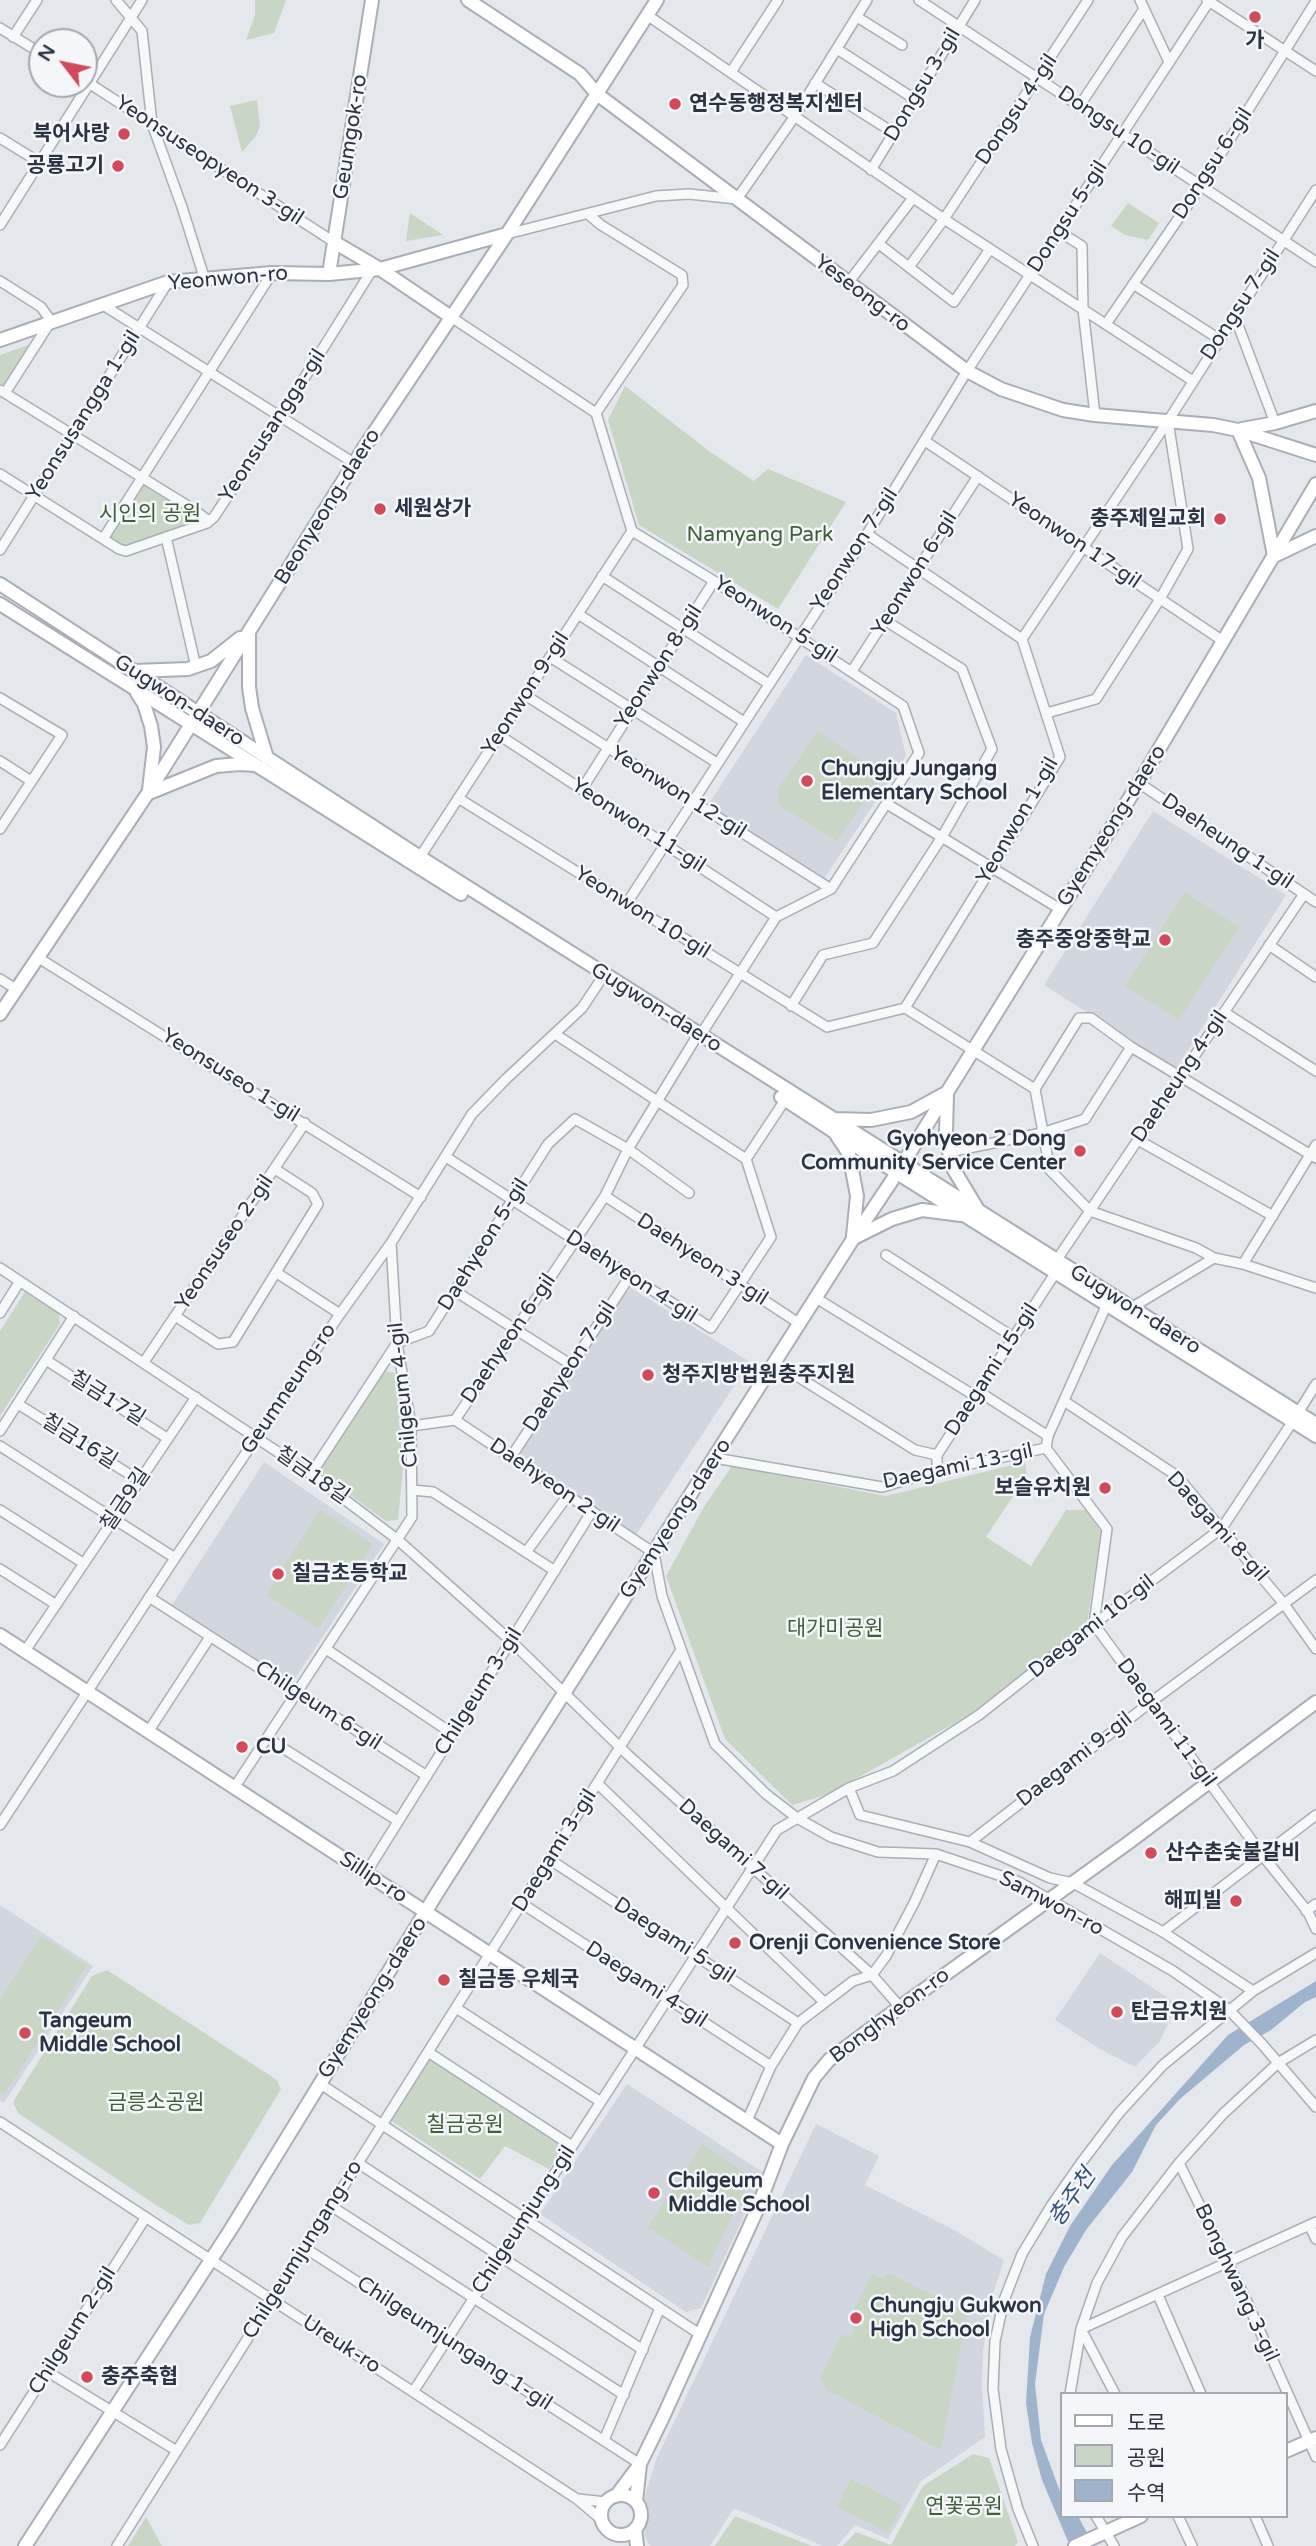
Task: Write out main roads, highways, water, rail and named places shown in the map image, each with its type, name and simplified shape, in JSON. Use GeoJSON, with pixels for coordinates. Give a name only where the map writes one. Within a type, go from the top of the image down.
{"type":"FeatureCollection","features":[{"type":"Feature","properties":{"kind":"water","name":"충주천"},"geometry":{"type":"Polygon","coordinates":[[[1316,1981],[1316,1997],[1305,2002],[1271,2030],[1244,2045],[1180,2099],[1156,2125],[1132,2172],[1086,2230],[1064,2267],[1044,2314],[1035,2384],[1041,2440],[1060,2492],[1060,2518],[1079,2518],[1094,2546],[1070,2546],[1042,2480],[1032,2443],[1026,2403],[1030,2337],[1046,2274],[1070,2226],[1112,2165],[1228,2035],[1316,1981]]]}},
{"type":"Feature","properties":{"kind":"place","name":"가"},"geometry":{"type":"Point","coordinates":[1255,17]}},
{"type":"Feature","properties":{"kind":"place","name":"연수동행정복지센터"},"geometry":{"type":"Point","coordinates":[675,104]}},
{"type":"Feature","properties":{"kind":"place","name":"북어사랑"},"geometry":{"type":"Point","coordinates":[124,134]}},
{"type":"Feature","properties":{"kind":"place","name":"공룡고기"},"geometry":{"type":"Point","coordinates":[118,166]}},
{"type":"Feature","properties":{"kind":"place","name":"세원상가"},"geometry":{"type":"Point","coordinates":[380,509]}},
{"type":"Feature","properties":{"kind":"place","name":"충주제일교회"},"geometry":{"type":"Point","coordinates":[1220,519]}},
{"type":"Feature","properties":{"kind":"place","name":"Chungju Jungang Elementary School"},"geometry":{"type":"Point","coordinates":[807,781]}},
{"type":"Feature","properties":{"kind":"place","name":"충주중앙중학교"},"geometry":{"type":"Point","coordinates":[1165,940]}},
{"type":"Feature","properties":{"kind":"place","name":"Gyohyeon 2 Dong Community Service Center"},"geometry":{"type":"Point","coordinates":[1080,1151]}},
{"type":"Feature","properties":{"kind":"place","name":"청주지방법원충주지원"},"geometry":{"type":"Point","coordinates":[648,1375]}},
{"type":"Feature","properties":{"kind":"place","name":"보슬유치원"},"geometry":{"type":"Point","coordinates":[1105,1488]}},
{"type":"Feature","properties":{"kind":"place","name":"칠금초등학교"},"geometry":{"type":"Point","coordinates":[278,1574]}},
{"type":"Feature","properties":{"kind":"place","name":"CU"},"geometry":{"type":"Point","coordinates":[242,1747]}},
{"type":"Feature","properties":{"kind":"place","name":"산수촌숯불갈비"},"geometry":{"type":"Point","coordinates":[1151,1853]}},
{"type":"Feature","properties":{"kind":"place","name":"해피빌"},"geometry":{"type":"Point","coordinates":[1236,1901]}},
{"type":"Feature","properties":{"kind":"place","name":"Orenji Convenience Store"},"geometry":{"type":"Point","coordinates":[735,1943]}},
{"type":"Feature","properties":{"kind":"place","name":"칠금동 우체국"},"geometry":{"type":"Point","coordinates":[444,1980]}},
{"type":"Feature","properties":{"kind":"place","name":"탄금유치원"},"geometry":{"type":"Point","coordinates":[1117,2012]}},
{"type":"Feature","properties":{"kind":"place","name":"Tangeum Middle School"},"geometry":{"type":"Point","coordinates":[25,2033]}},
{"type":"Feature","properties":{"kind":"place","name":"Chilgeum Middle School"},"geometry":{"type":"Point","coordinates":[654,2193]}},
{"type":"Feature","properties":{"kind":"place","name":"Chungju Gukwon High School"},"geometry":{"type":"Point","coordinates":[856,2318]}},
{"type":"Feature","properties":{"kind":"place","name":"충주축협"},"geometry":{"type":"Point","coordinates":[87,2377]}},
{"type":"Feature","properties":{"kind":"park label","name":"시인의 공원"},"geometry":{"type":"Point","coordinates":[150,514]}},
{"type":"Feature","properties":{"kind":"park label","name":"Namyang Park"},"geometry":{"type":"Point","coordinates":[760,535]}},
{"type":"Feature","properties":{"kind":"park label","name":"대가미공원"},"geometry":{"type":"Point","coordinates":[835,1629]}},
{"type":"Feature","properties":{"kind":"park label","name":"금릉소공원"},"geometry":{"type":"Point","coordinates":[156,2103]}},
{"type":"Feature","properties":{"kind":"park label","name":"칠금공원"},"geometry":{"type":"Point","coordinates":[465,2125]}},
{"type":"Feature","properties":{"kind":"park label","name":"연꽃공원"},"geometry":{"type":"Point","coordinates":[964,2507]}}]}
